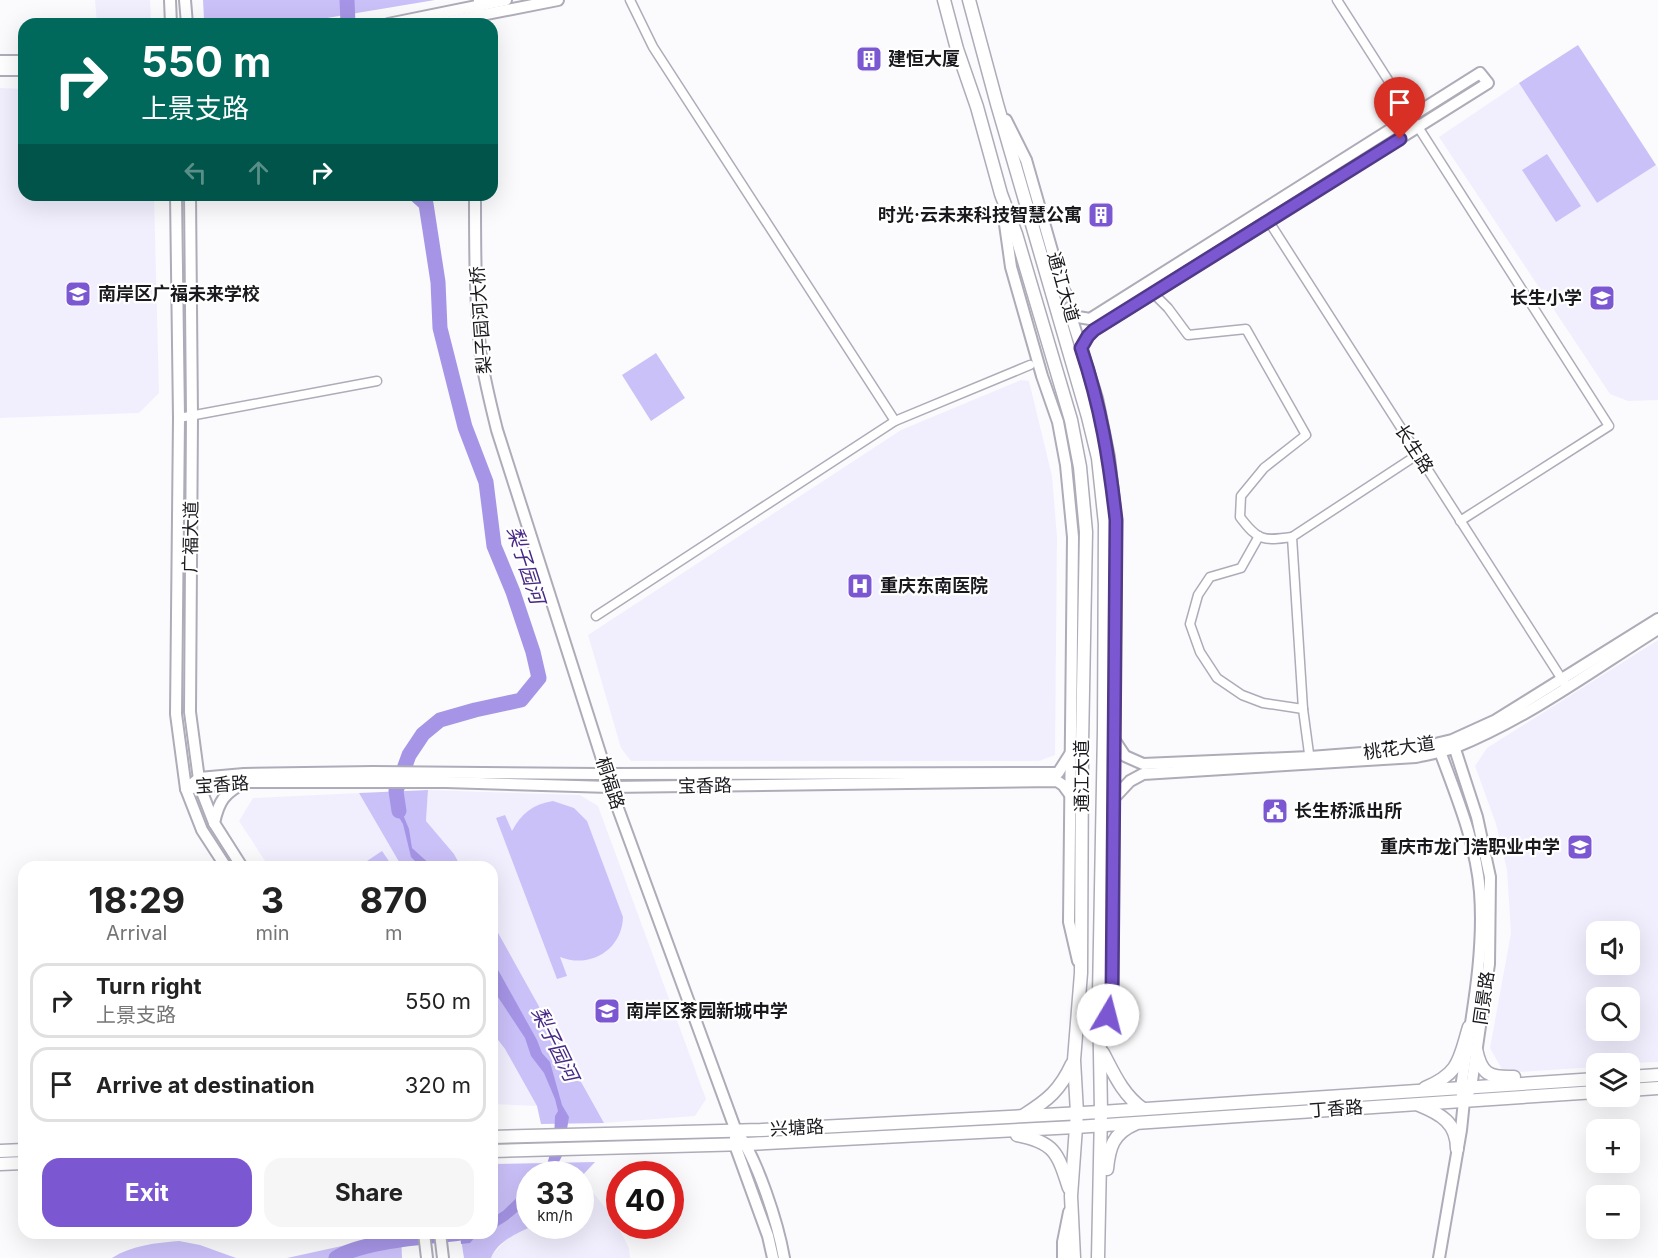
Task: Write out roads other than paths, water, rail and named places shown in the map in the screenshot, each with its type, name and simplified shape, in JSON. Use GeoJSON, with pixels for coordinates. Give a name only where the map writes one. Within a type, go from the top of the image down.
{"type":"FeatureCollection","features":[{"type":"Feature","properties":{"kind":"main road","name":"通江大道"},"geometry":{"type":"LineString","coordinates":[[944,0],[1071,420],[1080,467],[1086,532],[1081,972],[1074,1060],[1077,1113],[1071,1197],[1074,1258]]}},
{"type":"Feature","properties":{"kind":"main road","name":"通江大道"},"geometry":{"type":"LineString","coordinates":[[969,0],[1090,427],[1098,458],[1105,524],[1098,1258]]}},
{"type":"Feature","properties":{"kind":"main road"},"geometry":{"type":"LineString","coordinates":[[957,49],[961,35],[965,33],[974,34],[979,40]]}},
{"type":"Feature","properties":{"kind":"main road"},"geometry":{"type":"LineString","coordinates":[[1045,266],[1065,293]]}},
{"type":"Feature","properties":{"kind":"main road"},"geometry":{"type":"LineString","coordinates":[[1457,1149],[1457,1136],[1448,1121],[1416,1098],[1452,1071],[1458,1063],[1469,1027]]}},
{"type":"Feature","properties":{"kind":"main road"},"geometry":{"type":"LineString","coordinates":[[1476,1049],[1480,1064],[1492,1076],[1523,1077],[1548,1082]]}},
{"type":"Feature","properties":{"kind":"main road"},"geometry":{"type":"LineString","coordinates":[[1099,1221],[1106,1193],[1109,1149],[1123,1129],[1142,1115],[1122,1088],[1101,1050]]}},
{"type":"Feature","properties":{"kind":"main road"},"geometry":{"type":"LineString","coordinates":[[1024,1116],[1054,1094],[1064,1081],[1074,1060]]}},
{"type":"Feature","properties":{"kind":"main road"},"geometry":{"type":"LineString","coordinates":[[1640,1076],[1658,1075]]}},
{"type":"Feature","properties":{"kind":"main road","name":"丁香路"},"geometry":{"type":"LineString","coordinates":[[1076,1127],[1101,1118],[1416,1098],[1586,1080]]}},
{"type":"Feature","properties":{"kind":"main road"},"geometry":{"type":"LineString","coordinates":[[1640,1089],[1658,1088]]}},
{"type":"Feature","properties":{"kind":"main road","name":"丁香路"},"geometry":{"type":"LineString","coordinates":[[1465,1092],[1586,1092]]}},
{"type":"Feature","properties":{"kind":"main road","name":"兴塘路"},"geometry":{"type":"LineString","coordinates":[[498,1137],[736,1131],[1077,1113],[1101,1118]]}},
{"type":"Feature","properties":{"kind":"main road","name":"兴塘路"},"geometry":{"type":"LineString","coordinates":[[498,1151],[741,1144],[1076,1127]]}},
{"type":"Feature","properties":{"kind":"main road"},"geometry":{"type":"LineString","coordinates":[[998,1131],[1032,1137],[1044,1143],[1059,1161],[1071,1197]]}},
{"type":"Feature","properties":{"kind":"main road"},"geometry":{"type":"LineString","coordinates":[[0,1150],[18,1150]]}},
{"type":"Feature","properties":{"kind":"main road"},"geometry":{"type":"LineString","coordinates":[[0,1164],[18,1163]]}},
{"type":"Feature","properties":{"kind":"street"},"geometry":{"type":"LineString","coordinates":[[170,0],[171,18]]}},
{"type":"Feature","properties":{"kind":"street"},"geometry":{"type":"LineString","coordinates":[[185,0],[186,18]]}},
{"type":"Feature","properties":{"kind":"street"},"geometry":{"type":"LineString","coordinates":[[454,18],[506,0]]}},
{"type":"Feature","properties":{"kind":"street"},"geometry":{"type":"LineString","coordinates":[[427,18],[558,0]]}},
{"type":"Feature","properties":{"kind":"street"},"geometry":{"type":"LineString","coordinates":[[630,0],[653,47],[895,421]]}},
{"type":"Feature","properties":{"kind":"street"},"geometry":{"type":"LineString","coordinates":[[1337,0],[1609,426],[1460,521]]}},
{"type":"Feature","properties":{"kind":"street"},"geometry":{"type":"LineString","coordinates":[[0,61],[18,61]]}},
{"type":"Feature","properties":{"kind":"street"},"geometry":{"type":"LineString","coordinates":[[0,70],[18,70]]}},
{"type":"Feature","properties":{"kind":"street"},"geometry":{"type":"LineString","coordinates":[[1081,348],[1092,325],[1144,285],[1480,73],[1488,83],[1153,294],[1092,325]]}},
{"type":"Feature","properties":{"kind":"street","name":"通江大道"},"geometry":{"type":"LineString","coordinates":[[997,104],[1026,160],[1097,398],[1116,520],[1112,998],[1101,1050]]}},
{"type":"Feature","properties":{"kind":"street","name":"通江大道"},"geometry":{"type":"LineString","coordinates":[[1001,194],[1011,267],[1060,433],[1066,465],[1073,537],[1069,922],[1081,972]]}},
{"type":"Feature","properties":{"kind":"street","name":"广福大道"},"geometry":{"type":"LineString","coordinates":[[176,201],[179,418],[176,714],[186,789],[202,830],[222,861]]}},
{"type":"Feature","properties":{"kind":"street","name":"广福大道"},"geometry":{"type":"LineString","coordinates":[[190,201],[192,416],[189,712],[199,783],[214,823],[238,861]]}},
{"type":"Feature","properties":{"kind":"street","name":"梨子园河大桥"},"geometry":{"type":"LineString","coordinates":[[475,201],[478,324],[488,394],[497,430]]}},
{"type":"Feature","properties":{"kind":"street","name":"长生路"},"geometry":{"type":"LineString","coordinates":[[1262,211],[1565,683]]}},
{"type":"Feature","properties":{"kind":"street"},"geometry":{"type":"LineString","coordinates":[[1144,285],[1168,308],[1188,335],[1246,329],[1306,435],[1264,468],[1241,496],[1240,517],[1252,533],[1267,540],[1292,537],[1417,454]]}},
{"type":"Feature","properties":{"kind":"street"},"geometry":{"type":"LineString","coordinates":[[1069,308],[1092,325]]}},
{"type":"Feature","properties":{"kind":"street"},"geometry":{"type":"LineString","coordinates":[[1030,366],[1033,344]]}},
{"type":"Feature","properties":{"kind":"street"},"geometry":{"type":"LineString","coordinates":[[596,616],[895,421],[1030,366]]}},
{"type":"Feature","properties":{"kind":"street"},"geometry":{"type":"LineString","coordinates":[[1030,366],[1042,376]]}},
{"type":"Feature","properties":{"kind":"street"},"geometry":{"type":"LineString","coordinates":[[179,418],[377,381]]}},
{"type":"Feature","properties":{"kind":"street","name":"桐福路"},"geometry":{"type":"LineString","coordinates":[[497,430],[610,787],[736,1131],[779,1233],[784,1258]]}},
{"type":"Feature","properties":{"kind":"street"},"geometry":{"type":"LineString","coordinates":[[1259,536],[1241,568],[1210,577],[1198,596],[1190,624],[1200,652],[1217,678],[1242,695],[1263,703],[1303,709]]}},
{"type":"Feature","properties":{"kind":"street"},"geometry":{"type":"LineString","coordinates":[[1292,537],[1303,709],[1310,761]]}},
{"type":"Feature","properties":{"kind":"street","name":"桃花大道"},"geometry":{"type":"LineString","coordinates":[[1565,683],[1658,619]]}},
{"type":"Feature","properties":{"kind":"street","name":"桃花大道"},"geometry":{"type":"LineString","coordinates":[[1143,769],[1310,761],[1438,747],[1453,743],[1565,683],[1658,629]]}},
{"type":"Feature","properties":{"kind":"street"},"geometry":{"type":"LineString","coordinates":[[1114,798],[1143,769],[1125,756],[1115,741]]}},
{"type":"Feature","properties":{"kind":"street","name":"同景路"},"geometry":{"type":"LineString","coordinates":[[1439,1258],[1465,1092],[1476,1049],[1488,964],[1490,877],[1477,817],[1453,743]]}},
{"type":"Feature","properties":{"kind":"street"},"geometry":{"type":"LineString","coordinates":[[1438,747],[1468,832],[1480,891],[1480,947],[1469,1027],[1465,1092]]}},
{"type":"Feature","properties":{"kind":"street"},"geometry":{"type":"LineString","coordinates":[[1071,796],[1057,777],[1072,751]]}},
{"type":"Feature","properties":{"kind":"street","name":"宝香路"},"geometry":{"type":"LineString","coordinates":[[186,789],[199,783],[244,774],[374,777],[606,774],[1057,777]]}},
{"type":"Feature","properties":{"kind":"street","name":"宝香路"},"geometry":{"type":"LineString","coordinates":[[199,783],[374,777]]}},
{"type":"Feature","properties":{"kind":"street","name":"宝香路"},"geometry":{"type":"LineString","coordinates":[[447,777],[610,787],[1057,777]]}},
{"type":"Feature","properties":{"kind":"street"},"geometry":{"type":"LineString","coordinates":[[214,823],[223,798],[230,790],[245,782]]}},
{"type":"Feature","properties":{"kind":"street","name":"桐福路"},"geometry":{"type":"LineString","coordinates":[[741,1144],[773,1258]]}},
{"type":"Feature","properties":{"kind":"street","name":"通江大道"},"geometry":{"type":"LineString","coordinates":[[1063,1258],[1063,1242],[1071,1197]]}},
{"type":"Feature","properties":{"kind":"street"},"geometry":{"type":"LineString","coordinates":[[425,1239],[427,1258]]}},
{"type":"Feature","properties":{"kind":"street"},"geometry":{"type":"LineString","coordinates":[[441,1239],[443,1258]]}},
{"type":"Feature","properties":{"kind":"waterway","name":"梨子园河"},"geometry":{"type":"LineString","coordinates":[[347,0],[348,18]]}},
{"type":"Feature","properties":{"kind":"waterway","name":"梨子园河"},"geometry":{"type":"LineString","coordinates":[[399,811],[396,791],[409,755],[423,734],[440,720],[521,700],[539,678],[513,592],[494,546],[486,482],[465,427],[440,328],[438,282],[426,204],[423,201]]}},
{"type":"Feature","properties":{"kind":"waterway","name":"梨子园河"},"geometry":{"type":"LineString","coordinates":[[336,1258],[362,1247],[408,1239]]}},
{"type":"Feature","properties":{"kind":"place","name":"建恒大厦"},"geometry":{"type":"Point","coordinates":[869,59]}},
{"type":"Feature","properties":{"kind":"place","name":"时光·云未来科技智慧公寓"},"geometry":{"type":"Point","coordinates":[1101,215]}},
{"type":"Feature","properties":{"kind":"place","name":"南岸区广福未来学校"},"geometry":{"type":"Point","coordinates":[78,294]}},
{"type":"Feature","properties":{"kind":"place","name":"长生小学"},"geometry":{"type":"Point","coordinates":[1602,298]}},
{"type":"Feature","properties":{"kind":"place","name":"重庆东南医院"},"geometry":{"type":"Point","coordinates":[860,586]}},
{"type":"Feature","properties":{"kind":"place","name":"长生桥派出所"},"geometry":{"type":"Point","coordinates":[1275,811]}},
{"type":"Feature","properties":{"kind":"place","name":"重庆市龙门浩职业中学"},"geometry":{"type":"Point","coordinates":[1580,847]}},
{"type":"Feature","properties":{"kind":"place","name":"南岸区茶园新城中学"},"geometry":{"type":"Point","coordinates":[607,1011]}}]}
